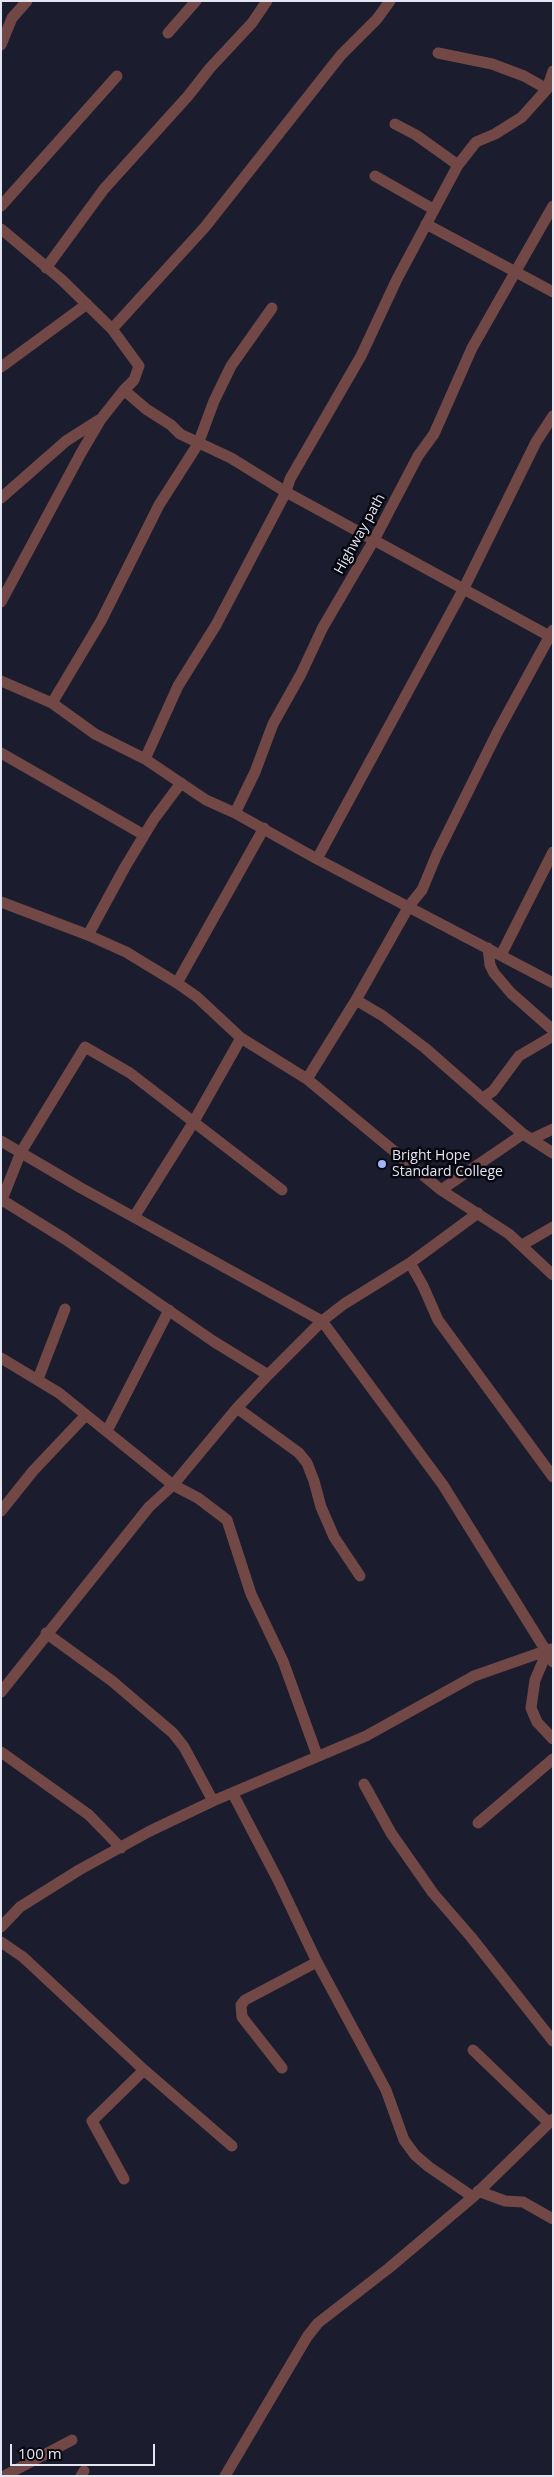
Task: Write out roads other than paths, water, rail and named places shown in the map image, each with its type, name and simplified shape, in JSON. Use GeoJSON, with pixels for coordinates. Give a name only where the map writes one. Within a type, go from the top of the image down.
{"type":"FeatureCollection","features":[{"type":"Feature","properties":{"kind":"street"},"geometry":{"type":"LineString","coordinates":[[1,45],[12,18],[27,1]]}},
{"type":"Feature","properties":{"kind":"street"},"geometry":{"type":"LineString","coordinates":[[168,33],[196,1]]}},
{"type":"Feature","properties":{"kind":"street"},"geometry":{"type":"LineString","coordinates":[[46,268],[104,189],[252,23],[267,1]]}},
{"type":"Feature","properties":{"kind":"street"},"geometry":{"type":"LineString","coordinates":[[112,329],[210,221],[341,55],[377,19],[390,1]]}},
{"type":"Feature","properties":{"kind":"street"},"geometry":{"type":"LineString","coordinates":[[438,53],[492,64],[524,76],[547,89]]}},
{"type":"Feature","properties":{"kind":"street"},"geometry":{"type":"LineString","coordinates":[[145,759],[178,686],[216,625],[286,492],[290,479],[361,356],[433,209],[458,165],[476,142],[495,134],[522,117],[547,89],[553,71]]}},
{"type":"Feature","properties":{"kind":"street"},"geometry":{"type":"LineString","coordinates":[[1,206],[117,76]]}},
{"type":"Feature","properties":{"kind":"street"},"geometry":{"type":"LineString","coordinates":[[395,124],[416,135],[458,165]]}},
{"type":"Feature","properties":{"kind":"street"},"geometry":{"type":"LineString","coordinates":[[375,176],[433,209]]}},
{"type":"Feature","properties":{"kind":"street","name":"Highway path"},"geometry":{"type":"LineString","coordinates":[[235,812],[255,772],[273,724],[301,674],[322,627],[374,540],[418,456],[434,434],[472,348],[516,274],[553,206]]}},
{"type":"Feature","properties":{"kind":"street"},"geometry":{"type":"LineString","coordinates":[[426,224],[516,274],[553,292]]}},
{"type":"Feature","properties":{"kind":"street"},"geometry":{"type":"LineString","coordinates":[[1,602],[101,419],[134,380],[139,366],[112,329],[87,304],[62,280],[3,234]]}},
{"type":"Feature","properties":{"kind":"street"},"geometry":{"type":"LineString","coordinates":[[1,367],[87,304]]}},
{"type":"Feature","properties":{"kind":"street"},"geometry":{"type":"LineString","coordinates":[[52,703],[101,620],[159,505],[198,444],[214,401],[232,366],[272,308]]}},
{"type":"Feature","properties":{"kind":"street"},"geometry":{"type":"LineString","coordinates":[[124,390],[180,434],[198,444],[207,445],[286,492],[463,590],[552,635],[498,731],[437,854],[422,890],[409,906],[356,1000],[307,1079]]}},
{"type":"Feature","properties":{"kind":"street"},"geometry":{"type":"LineString","coordinates":[[317,859],[463,590],[536,442],[553,416]]}},
{"type":"Feature","properties":{"kind":"street"},"geometry":{"type":"LineString","coordinates":[[1,498],[66,441],[101,419]]}},
{"type":"Feature","properties":{"kind":"street"},"geometry":{"type":"LineString","coordinates":[[1,681],[52,703],[95,734],[145,759],[206,800],[235,812],[317,859],[553,983]]}},
{"type":"Feature","properties":{"kind":"street"},"geometry":{"type":"LineString","coordinates":[[1,753],[144,835]]}},
{"type":"Feature","properties":{"kind":"street"},"geometry":{"type":"LineString","coordinates":[[88,935],[108,895],[144,835],[181,783]]}},
{"type":"Feature","properties":{"kind":"street"},"geometry":{"type":"LineString","coordinates":[[177,983],[264,828]]}},
{"type":"Feature","properties":{"kind":"street"},"geometry":{"type":"LineString","coordinates":[[501,955],[553,852]]}},
{"type":"Feature","properties":{"kind":"street"},"geometry":{"type":"LineString","coordinates":[[1,902],[88,935],[126,952],[198,997],[242,1038],[307,1079],[441,1190],[478,1213],[522,1245],[553,1275]]}},
{"type":"Feature","properties":{"kind":"street"},"geometry":{"type":"LineString","coordinates":[[488,948],[490,965],[494,973],[511,992],[553,1030]]}},
{"type":"Feature","properties":{"kind":"street"},"geometry":{"type":"LineString","coordinates":[[356,1000],[390,1021],[488,1094],[498,1110],[528,1136],[553,1153]]}},
{"type":"Feature","properties":{"kind":"street"},"geometry":{"type":"LineString","coordinates":[[488,1094],[519,1056],[553,1036]]}},
{"type":"Feature","properties":{"kind":"street"},"geometry":{"type":"LineString","coordinates":[[134,1217],[193,1123],[242,1038]]}},
{"type":"Feature","properties":{"kind":"street"},"geometry":{"type":"LineString","coordinates":[[268,1375],[66,1239],[2,1201],[21,1152],[84,1047],[130,1073],[282,1190]]}},
{"type":"Feature","properties":{"kind":"street"},"geometry":{"type":"LineString","coordinates":[[441,1190],[528,1136],[553,1128]]}},
{"type":"Feature","properties":{"kind":"street"},"geometry":{"type":"LineString","coordinates":[[1,1141],[81,1188],[322,1321],[443,1485],[551,1654]]}},
{"type":"Feature","properties":{"kind":"street"},"geometry":{"type":"LineString","coordinates":[[1,1692],[149,1507],[173,1485],[237,1408],[268,1375],[322,1321],[344,1304],[410,1263],[478,1213]]}},
{"type":"Feature","properties":{"kind":"street"},"geometry":{"type":"LineString","coordinates":[[522,1245],[553,1227]]}},
{"type":"Feature","properties":{"kind":"street"},"geometry":{"type":"LineString","coordinates":[[410,1263],[423,1286],[438,1320],[553,1477]]}},
{"type":"Feature","properties":{"kind":"street"},"geometry":{"type":"LineString","coordinates":[[38,1378],[65,1309]]}},
{"type":"Feature","properties":{"kind":"street"},"geometry":{"type":"LineString","coordinates":[[107,1431],[169,1310]]}},
{"type":"Feature","properties":{"kind":"street"},"geometry":{"type":"LineString","coordinates":[[1,1358],[38,1378],[173,1485],[208,1504],[227,1520],[251,1594],[283,1661],[317,1755]]}},
{"type":"Feature","properties":{"kind":"street"},"geometry":{"type":"LineString","coordinates":[[237,1408],[298,1453],[307,1463],[321,1507],[334,1537],[360,1576]]}},
{"type":"Feature","properties":{"kind":"street"},"geometry":{"type":"LineString","coordinates":[[1,1511],[33,1471],[86,1415]]}},
{"type":"Feature","properties":{"kind":"street"},"geometry":{"type":"LineString","coordinates":[[46,1634],[112,1681],[173,1733],[184,1747],[213,1801]]}},
{"type":"Feature","properties":{"kind":"street"},"geometry":{"type":"LineString","coordinates":[[551,1654],[535,1680],[531,1708],[537,1722],[553,1739]]}},
{"type":"Feature","properties":{"kind":"street"},"geometry":{"type":"LineString","coordinates":[[1,1927],[20,1907],[78,1870],[150,1831],[317,1755],[366,1736],[474,1676],[551,1654]]}},
{"type":"Feature","properties":{"kind":"street"},"geometry":{"type":"LineString","coordinates":[[1,1752],[89,1815],[121,1848]]}},
{"type":"Feature","properties":{"kind":"street"},"geometry":{"type":"LineString","coordinates":[[478,1823],[553,1759]]}},
{"type":"Feature","properties":{"kind":"street"},"geometry":{"type":"LineString","coordinates":[[364,1784],[391,1833],[433,1892],[472,1937],[553,2041]]}},
{"type":"Feature","properties":{"kind":"street"},"geometry":{"type":"LineString","coordinates":[[233,1794],[270,1863],[317,1962],[386,2090],[404,2140],[415,2155],[429,2167],[476,2194],[501,2200],[523,2202],[553,2219]]}},
{"type":"Feature","properties":{"kind":"street"},"geometry":{"type":"LineString","coordinates":[[1,1942],[23,1957],[144,2070],[232,2146]]}},
{"type":"Feature","properties":{"kind":"street"},"geometry":{"type":"LineString","coordinates":[[282,2068],[242,2017],[241,2005],[245,2000],[317,1962]]}},
{"type":"Feature","properties":{"kind":"street"},"geometry":{"type":"LineString","coordinates":[[225,2476],[307,2337],[318,2323],[389,2268],[476,2194],[551,2121],[473,2050]]}},
{"type":"Feature","properties":{"kind":"street"},"geometry":{"type":"LineString","coordinates":[[124,2179],[92,2121],[144,2070]]}},
{"type":"Feature","properties":{"kind":"street"},"geometry":{"type":"LineString","coordinates":[[4,2476],[72,2440]]}},
{"type":"Feature","properties":{"kind":"place","name":"Bright Hope Standard College"},"geometry":{"type":"Point","coordinates":[382,1164]}}]}
